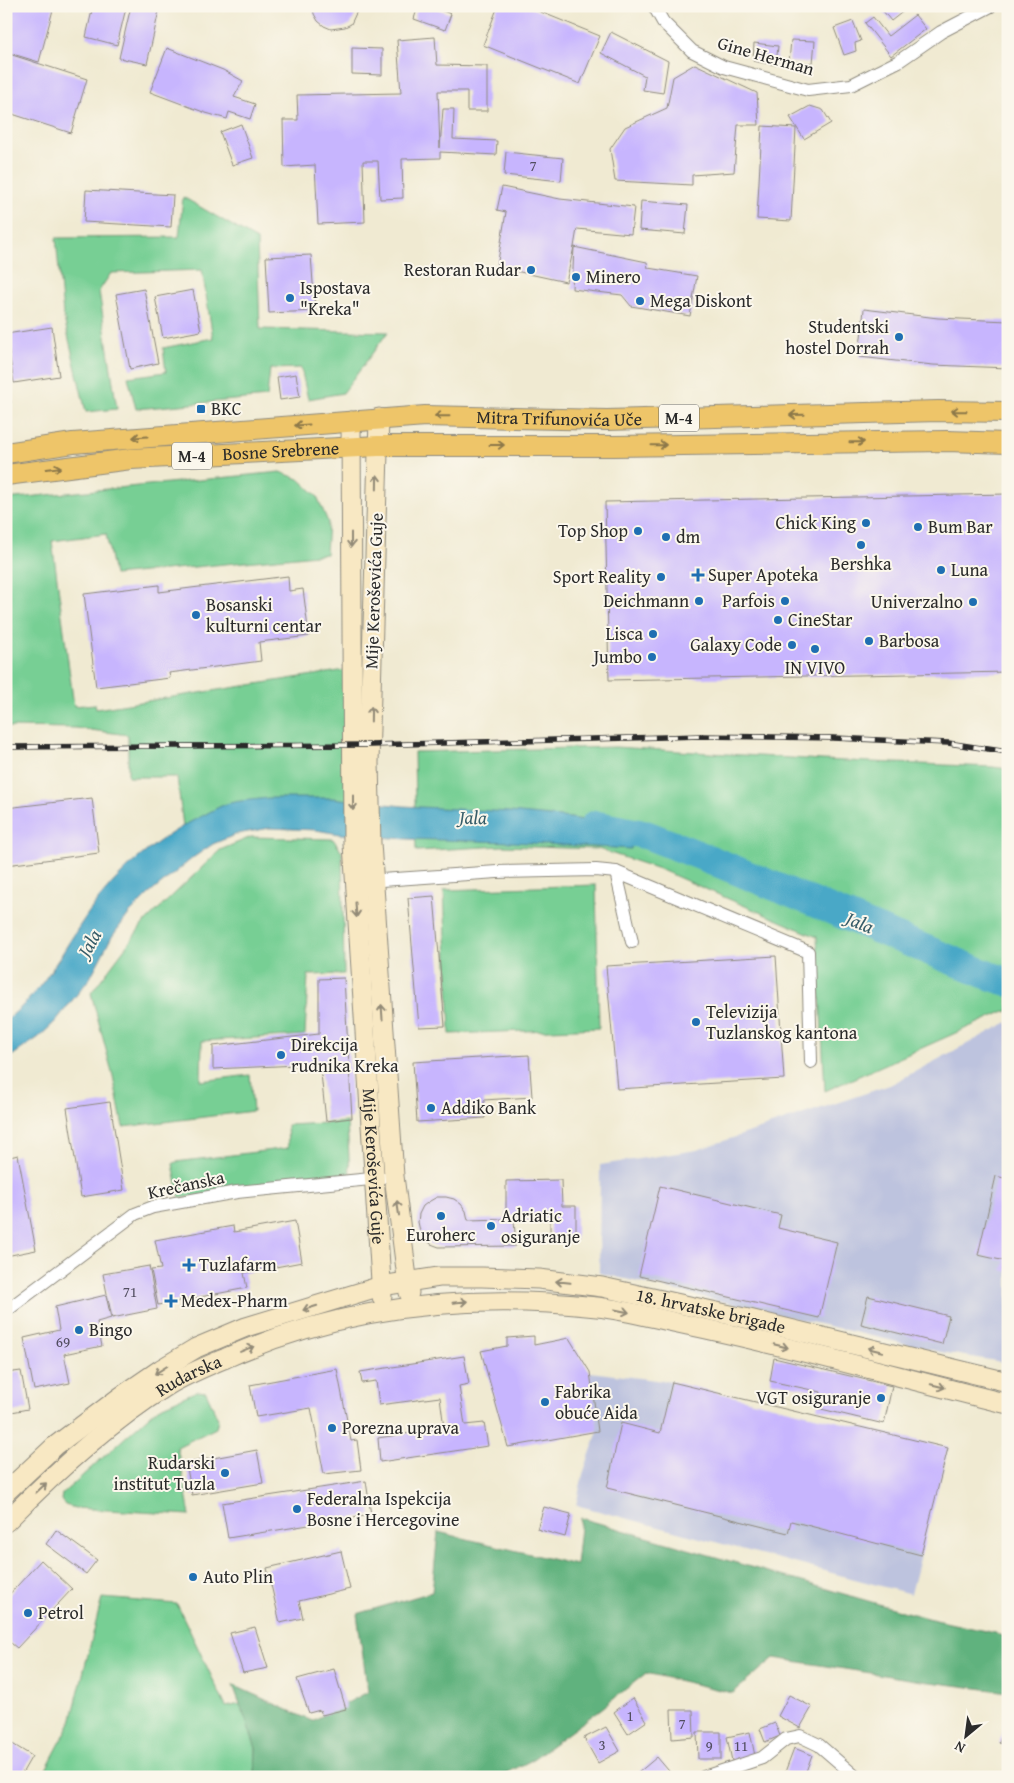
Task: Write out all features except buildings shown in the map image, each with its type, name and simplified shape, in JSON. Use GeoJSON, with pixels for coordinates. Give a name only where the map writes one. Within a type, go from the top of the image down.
{"type":"FeatureCollection","features":[{"type":"Feature","properties":{"kind":"main road","name":"Mitra Trifunovića Uče"},"geometry":{"type":"LineString","coordinates":[[351,421],[425,416],[607,420],[938,411],[1008,412]]}},
{"type":"Feature","properties":{"kind":"main road","name":"Mije Keroševića Guje"},"geometry":{"type":"LineString","coordinates":[[361,762],[379,418]]}},
{"type":"Feature","properties":{"kind":"main road","name":"Mije Keroševića Guje"},"geometry":{"type":"LineString","coordinates":[[351,421],[361,762]]}},
{"type":"Feature","properties":{"kind":"main road","name":"Bosne Srebrene"},"geometry":{"type":"LineString","coordinates":[[6,452],[83,442],[351,421]]}},
{"type":"Feature","properties":{"kind":"main road","name":"Mitra Trifunovića Uče"},"geometry":{"type":"LineString","coordinates":[[378,446],[614,446],[947,441],[1008,443]]}},
{"type":"Feature","properties":{"kind":"main road","name":"Bosne Srebrene"},"geometry":{"type":"LineString","coordinates":[[6,475],[130,459],[378,446]]}},
{"type":"Feature","properties":{"kind":"main road"},"geometry":{"type":"LineString","coordinates":[[361,762],[362,844]]}},
{"type":"Feature","properties":{"kind":"main road","name":"Mije Keroševića Guje"},"geometry":{"type":"LineString","coordinates":[[362,844],[373,880],[394,1176],[411,1306]]}},
{"type":"Feature","properties":{"kind":"main road","name":"Mije Keroševića Guje"},"geometry":{"type":"LineString","coordinates":[[362,844],[354,882],[383,1310]]}},
{"type":"Feature","properties":{"kind":"main road","name":"18. hrvatske brigade"},"geometry":{"type":"LineString","coordinates":[[408,1281],[439,1277],[482,1277],[539,1280],[602,1287],[749,1318],[1008,1382]]}},
{"type":"Feature","properties":{"kind":"main road","name":"Rudarska"},"geometry":{"type":"LineString","coordinates":[[6,1492],[55,1446],[112,1402],[196,1348],[246,1327],[381,1286],[408,1281]]}},
{"type":"Feature","properties":{"kind":"main road","name":"18. hrvatske brigade"},"geometry":{"type":"LineString","coordinates":[[411,1306],[485,1301],[599,1307],[745,1336],[1008,1404]]}},
{"type":"Feature","properties":{"kind":"main road","name":"Rudarska"},"geometry":{"type":"LineString","coordinates":[[6,1522],[67,1464],[133,1410],[170,1384],[249,1348],[320,1323],[411,1306]]}},
{"type":"Feature","properties":{"kind":"street","name":"Gine Herman"},"geometry":{"type":"LineString","coordinates":[[654,6],[663,22],[692,51],[724,67],[808,90],[851,85],[898,61],[941,32],[991,6]]}},
{"type":"Feature","properties":{"kind":"street"},"geometry":{"type":"LineString","coordinates":[[354,882],[497,872],[596,870],[616,872],[808,952],[811,1062]]}},
{"type":"Feature","properties":{"kind":"street"},"geometry":{"type":"LineString","coordinates":[[616,872],[632,942]]}},
{"type":"Feature","properties":{"kind":"street","name":"Krečanska"},"geometry":{"type":"LineString","coordinates":[[6,1311],[136,1214],[153,1207],[237,1192],[394,1176]]}},
{"type":"Feature","properties":{"kind":"street"},"geometry":{"type":"LineString","coordinates":[[704,1777],[762,1758],[786,1739],[800,1736],[820,1745],[856,1777]]}},
{"type":"Feature","properties":{"kind":"shaded area"},"geometry":{"type":"Polygon","coordinates":[[[1008,1022],[1008,1363],[941,1352],[599,1273],[600,1165],[697,1150],[890,1085],[1008,1022]]]}},
{"type":"Feature","properties":{"kind":"shaded area"},"geometry":{"type":"Polygon","coordinates":[[[590,1372],[672,1382],[948,1448],[911,1594],[576,1505],[583,1474],[598,1431],[590,1372]]]}},
{"type":"Feature","properties":{"kind":"green space"},"geometry":{"type":"Polygon","coordinates":[[[183,197],[257,240],[260,329],[388,332],[343,393],[308,399],[301,368],[270,369],[267,397],[136,409],[128,377],[166,372],[163,348],[213,338],[202,270],[111,273],[99,291],[117,409],[86,412],[63,314],[56,238],[179,237],[183,197]]]}},
{"type":"Feature","properties":{"kind":"green space"},"geometry":{"type":"Polygon","coordinates":[[[280,472],[299,479],[317,496],[328,522],[326,554],[114,575],[106,534],[52,541],[74,706],[95,704],[96,709],[352,669],[353,815],[267,813],[185,843],[177,777],[128,777],[128,735],[76,728],[6,727],[6,499],[280,472]]]}},
{"type":"Feature","properties":{"kind":"green space"},"geometry":{"type":"Polygon","coordinates":[[[615,747],[1008,769],[1008,1012],[1005,1011],[825,1091],[817,937],[659,869],[598,849],[502,846],[416,851],[414,752],[615,747]]]}},
{"type":"Feature","properties":{"kind":"green space"},"geometry":{"type":"Polygon","coordinates":[[[251,837],[333,839],[342,852],[344,974],[308,975],[305,1035],[202,1041],[201,1081],[250,1075],[253,1111],[123,1127],[113,1076],[91,993],[143,924],[220,850],[251,837]]]}},
{"type":"Feature","properties":{"kind":"green space"},"geometry":{"type":"Polygon","coordinates":[[[596,885],[599,1028],[450,1034],[444,890],[596,885]]]}},
{"type":"Feature","properties":{"kind":"green space"},"geometry":{"type":"Polygon","coordinates":[[[347,1122],[350,1176],[180,1198],[173,1164],[176,1162],[288,1148],[287,1125],[347,1122]]]}},
{"type":"Feature","properties":{"kind":"green space"},"geometry":{"type":"Polygon","coordinates":[[[197,1391],[206,1392],[218,1419],[216,1428],[177,1447],[190,1515],[75,1508],[65,1505],[61,1500],[62,1494],[158,1408],[197,1391]]]}},
{"type":"Feature","properties":{"kind":"green space"},"geometry":{"type":"Polygon","coordinates":[[[581,1518],[927,1618],[1008,1636],[1008,1692],[774,1658],[733,1693],[646,1673],[530,1761],[499,1777],[255,1777],[256,1748],[233,1685],[312,1721],[368,1692],[357,1614],[432,1592],[438,1532],[576,1565],[581,1518]]]}},
{"type":"Feature","properties":{"kind":"green space"},"geometry":{"type":"Polygon","coordinates":[[[102,1598],[177,1604],[226,1707],[241,1704],[256,1748],[255,1777],[42,1777],[71,1722],[102,1598]]]}},
{"type":"Feature","properties":{"kind":"water"},"geometry":{"type":"Polygon","coordinates":[[[268,798],[332,798],[403,806],[510,812],[571,818],[633,828],[631,849],[512,842],[407,839],[339,834],[316,830],[270,828],[237,834],[213,844],[149,894],[129,914],[111,938],[90,978],[55,1022],[39,1037],[6,1060],[6,1020],[33,995],[44,981],[94,905],[117,878],[157,843],[186,824],[226,804],[268,798]]]}},
{"type":"Feature","properties":{"kind":"waterway","name":"Jala"},"geometry":{"type":"LineString","coordinates":[[595,825],[647,835],[1008,982]]}},
{"type":"Feature","properties":{"kind":"railway"},"geometry":{"type":"LineString","coordinates":[[6,747],[370,745],[701,736],[833,738],[948,743],[1008,752]]}},
{"type":"Feature","properties":{"kind":"place","name":"Restoran Rudar"},"geometry":{"type":"Point","coordinates":[531,270]}},
{"type":"Feature","properties":{"kind":"place","name":"Minero"},"geometry":{"type":"Point","coordinates":[576,277]}},
{"type":"Feature","properties":{"kind":"place","name":"Ispostava \"Kreka\""},"geometry":{"type":"Point","coordinates":[290,298]}},
{"type":"Feature","properties":{"kind":"place","name":"Mega Diskont"},"geometry":{"type":"Point","coordinates":[640,301]}},
{"type":"Feature","properties":{"kind":"place","name":"Studentski hostel Dorrah"},"geometry":{"type":"Point","coordinates":[899,337]}},
{"type":"Feature","properties":{"kind":"place","name":"BKC"},"geometry":{"type":"Point","coordinates":[201,409]}},
{"type":"Feature","properties":{"kind":"place","name":"Chick King"},"geometry":{"type":"Point","coordinates":[866,523]}},
{"type":"Feature","properties":{"kind":"place","name":"Bum Bar"},"geometry":{"type":"Point","coordinates":[918,527]}},
{"type":"Feature","properties":{"kind":"place","name":"Top Shop"},"geometry":{"type":"Point","coordinates":[638,531]}},
{"type":"Feature","properties":{"kind":"place","name":"dm"},"geometry":{"type":"Point","coordinates":[666,537]}},
{"type":"Feature","properties":{"kind":"place","name":"Bershka"},"geometry":{"type":"Point","coordinates":[861,545]}},
{"type":"Feature","properties":{"kind":"place","name":"Luna"},"geometry":{"type":"Point","coordinates":[941,570]}},
{"type":"Feature","properties":{"kind":"place","name":"Super Apoteka"},"geometry":{"type":"Point","coordinates":[698,575]}},
{"type":"Feature","properties":{"kind":"place","name":"Sport Reality"},"geometry":{"type":"Point","coordinates":[661,577]}},
{"type":"Feature","properties":{"kind":"place","name":"Deichmann"},"geometry":{"type":"Point","coordinates":[699,601]}},
{"type":"Feature","properties":{"kind":"place","name":"Parfois"},"geometry":{"type":"Point","coordinates":[785,601]}},
{"type":"Feature","properties":{"kind":"place","name":"Univerzalno"},"geometry":{"type":"Point","coordinates":[973,602]}},
{"type":"Feature","properties":{"kind":"place","name":"Bosanski kulturni centar"},"geometry":{"type":"Point","coordinates":[196,615]}},
{"type":"Feature","properties":{"kind":"place","name":"CineStar"},"geometry":{"type":"Point","coordinates":[778,620]}},
{"type":"Feature","properties":{"kind":"place","name":"Lisca"},"geometry":{"type":"Point","coordinates":[653,634]}},
{"type":"Feature","properties":{"kind":"place","name":"Barbosa"},"geometry":{"type":"Point","coordinates":[869,641]}},
{"type":"Feature","properties":{"kind":"place","name":"Galaxy Code"},"geometry":{"type":"Point","coordinates":[792,645]}},
{"type":"Feature","properties":{"kind":"place","name":"IN VIVO"},"geometry":{"type":"Point","coordinates":[815,649]}},
{"type":"Feature","properties":{"kind":"place","name":"Jumbo"},"geometry":{"type":"Point","coordinates":[652,657]}},
{"type":"Feature","properties":{"kind":"place","name":"Televizija Tuzlanskog kantona"},"geometry":{"type":"Point","coordinates":[696,1022]}},
{"type":"Feature","properties":{"kind":"place","name":"Direkcija rudnika Kreka"},"geometry":{"type":"Point","coordinates":[281,1055]}},
{"type":"Feature","properties":{"kind":"place","name":"Addiko Bank"},"geometry":{"type":"Point","coordinates":[431,1108]}},
{"type":"Feature","properties":{"kind":"place","name":"Euroherc"},"geometry":{"type":"Point","coordinates":[441,1216]}},
{"type":"Feature","properties":{"kind":"place","name":"Adriatic osiguranje"},"geometry":{"type":"Point","coordinates":[491,1226]}},
{"type":"Feature","properties":{"kind":"place","name":"Tuzlafarm"},"geometry":{"type":"Point","coordinates":[189,1265]}},
{"type":"Feature","properties":{"kind":"place","name":"Medex-Pharm"},"geometry":{"type":"Point","coordinates":[171,1301]}},
{"type":"Feature","properties":{"kind":"place","name":"Bingo"},"geometry":{"type":"Point","coordinates":[79,1330]}},
{"type":"Feature","properties":{"kind":"place","name":"VGT osiguranje"},"geometry":{"type":"Point","coordinates":[881,1398]}},
{"type":"Feature","properties":{"kind":"place","name":"Fabrika obuće Aida"},"geometry":{"type":"Point","coordinates":[545,1402]}},
{"type":"Feature","properties":{"kind":"place","name":"Porezna uprava"},"geometry":{"type":"Point","coordinates":[332,1428]}},
{"type":"Feature","properties":{"kind":"place","name":"Rudarski institut Tuzla"},"geometry":{"type":"Point","coordinates":[225,1473]}},
{"type":"Feature","properties":{"kind":"place","name":"Federalna Ispekcija Bosne i Hercegovine"},"geometry":{"type":"Point","coordinates":[297,1509]}},
{"type":"Feature","properties":{"kind":"place","name":"Auto Plin"},"geometry":{"type":"Point","coordinates":[193,1577]}},
{"type":"Feature","properties":{"kind":"place","name":"Petrol"},"geometry":{"type":"Point","coordinates":[28,1613]}}]}
